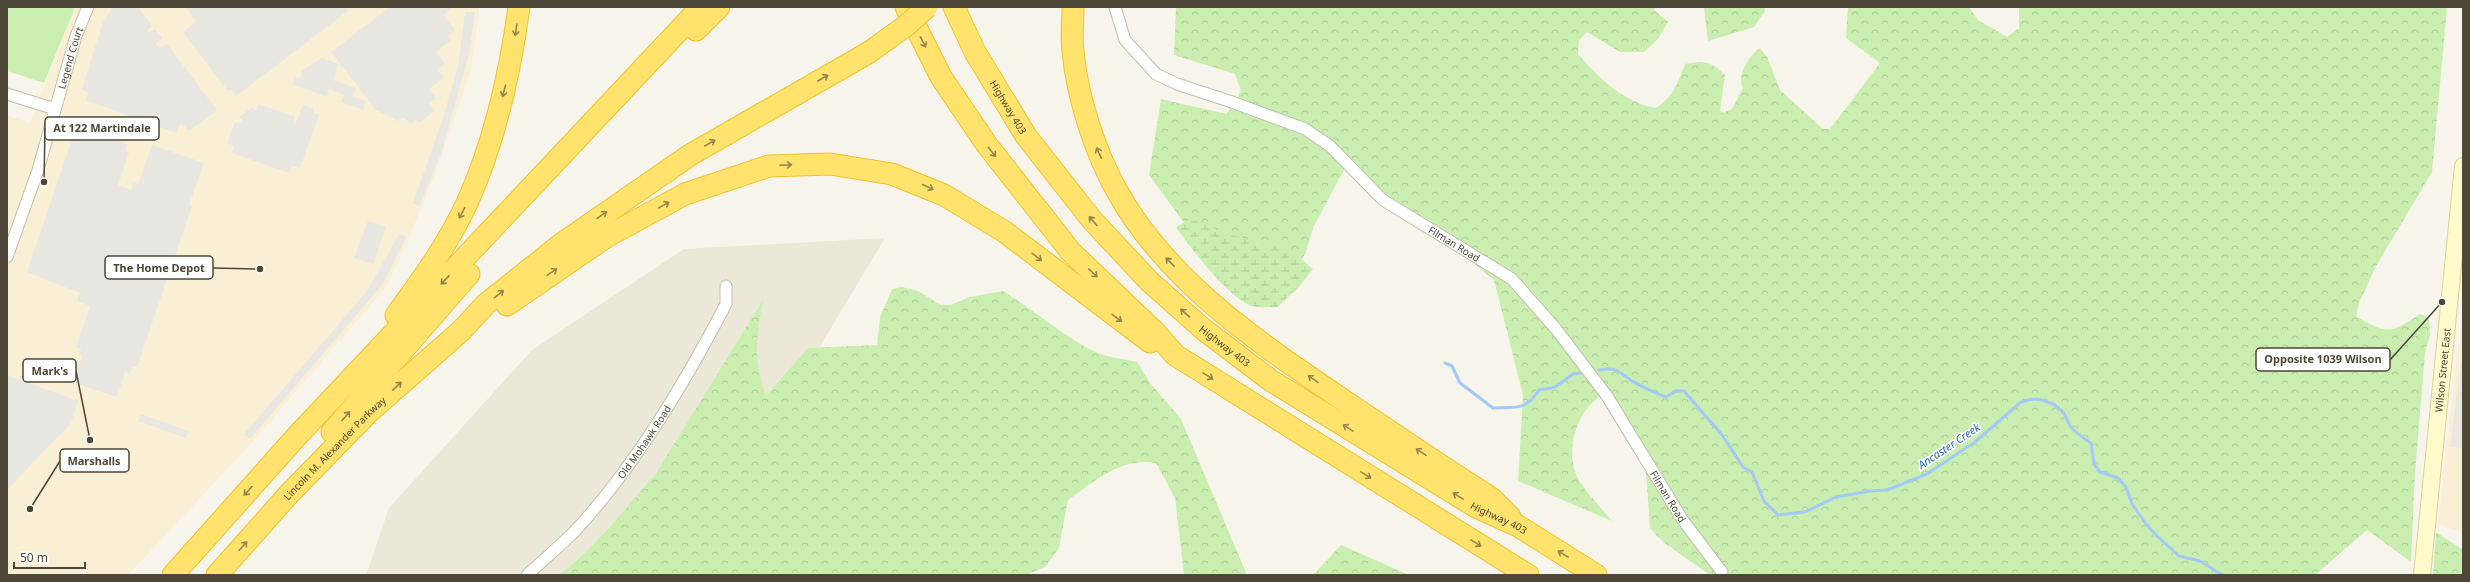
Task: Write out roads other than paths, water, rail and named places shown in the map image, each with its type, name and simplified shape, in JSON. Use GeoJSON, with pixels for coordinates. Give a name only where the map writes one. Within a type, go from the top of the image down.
{"type":"FeatureCollection","features":[{"type":"Feature","properties":{"kind":"highway"},"geometry":{"type":"LineString","coordinates":[[274,462],[391,322],[426,274],[450,235],[480,170],[495,124],[513,53],[519,7]]}},
{"type":"Feature","properties":{"kind":"highway"},"geometry":{"type":"LineString","coordinates":[[173,575],[274,462],[701,7]]}},
{"type":"Feature","properties":{"kind":"highway"},"geometry":{"type":"LineString","coordinates":[[290,493],[309,458],[501,237],[719,7]]}},
{"type":"Feature","properties":{"kind":"highway"},"geometry":{"type":"LineString","coordinates":[[906,7],[941,77],[987,145],[1071,252],[1155,332],[1175,355]]}},
{"type":"Feature","properties":{"kind":"highway"},"geometry":{"type":"LineString","coordinates":[[462,331],[486,304],[560,244],[677,164],[868,53],[907,26],[927,7]]}},
{"type":"Feature","properties":{"kind":"highway","name":"Highway 403"},"geometry":{"type":"LineString","coordinates":[[954,7],[976,52],[1026,136],[1092,220],[1149,281],[1203,329],[1270,380],[1476,506],[1518,526],[1596,575]]}},
{"type":"Feature","properties":{"kind":"highway"},"geometry":{"type":"LineString","coordinates":[[1073,7],[1073,51],[1095,146],[1116,191],[1137,224],[1163,255],[1198,290],[1267,347],[1491,498],[1518,526]]}},
{"type":"Feature","properties":{"kind":"highway"},"geometry":{"type":"LineString","coordinates":[[462,331],[489,319],[536,283],[606,236],[685,194],[769,166],[830,164],[892,174],[944,195],[1005,232],[1145,339],[1175,355],[1528,575]]}},
{"type":"Feature","properties":{"kind":"highway","name":"Lincoln M. Alexander Parkway"},"geometry":{"type":"LineString","coordinates":[[217,575],[290,493],[370,411],[462,331]]}},
{"type":"Feature","properties":{"kind":"main road","name":"Wilson Street East"},"geometry":{"type":"LineString","coordinates":[[2422,575],[2463,166]]}},
{"type":"Feature","properties":{"kind":"street","name":"Legend Court"},"geometry":{"type":"LineString","coordinates":[[7,257],[38,170],[76,36],[88,7]]}},
{"type":"Feature","properties":{"kind":"street","name":"Filman Road"},"geometry":{"type":"LineString","coordinates":[[1115,7],[1125,40],[1156,74],[1177,84],[1232,102],[1305,129],[1330,146],[1383,200],[1512,279],[1556,329],[1607,396],[1682,520],[1722,572]]}},
{"type":"Feature","properties":{"kind":"street"},"geometry":{"type":"LineString","coordinates":[[7,94],[55,109]]}},
{"type":"Feature","properties":{"kind":"street","name":"Old Mohawk Road"},"geometry":{"type":"LineString","coordinates":[[527,575],[573,532],[616,482],[644,443],[723,310],[726,304],[726,286]]}},
{"type":"Feature","properties":{"kind":"waterway","name":"Ancaster Creek"},"geometry":{"type":"LineString","coordinates":[[1445,363],[1452,366],[1460,383],[1493,408],[1525,405],[1539,390],[1555,387],[1573,374],[1582,373]]}},
{"type":"Feature","properties":{"kind":"waterway","name":"Ancaster Creek"},"geometry":{"type":"LineString","coordinates":[[1599,370],[1616,370],[1638,384],[1666,397],[1676,391],[1684,391],[1722,435],[1743,467],[1752,472],[1764,501],[1778,515],[1805,512],[1836,497],[1870,491],[1887,490],[1927,474],[1975,442],[2020,403],[2032,400],[2044,401],[2061,410],[2073,429],[2091,443],[2094,464],[2100,472],[2118,478],[2126,487],[2132,504],[2146,524],[2157,536],[2179,556],[2200,561],[2222,575]]}},
{"type":"Feature","properties":{"kind":"place","name":"At 122 Martindale"},"geometry":{"type":"Point","coordinates":[44,182]}},
{"type":"Feature","properties":{"kind":"place","name":"The Home Depot"},"geometry":{"type":"Point","coordinates":[260,269]}},
{"type":"Feature","properties":{"kind":"place","name":"Opposite 1039 Wilson"},"geometry":{"type":"Point","coordinates":[2442,302]}},
{"type":"Feature","properties":{"kind":"place","name":"Mark's"},"geometry":{"type":"Point","coordinates":[90,440]}},
{"type":"Feature","properties":{"kind":"place","name":"Marshalls"},"geometry":{"type":"Point","coordinates":[30,509]}}]}
